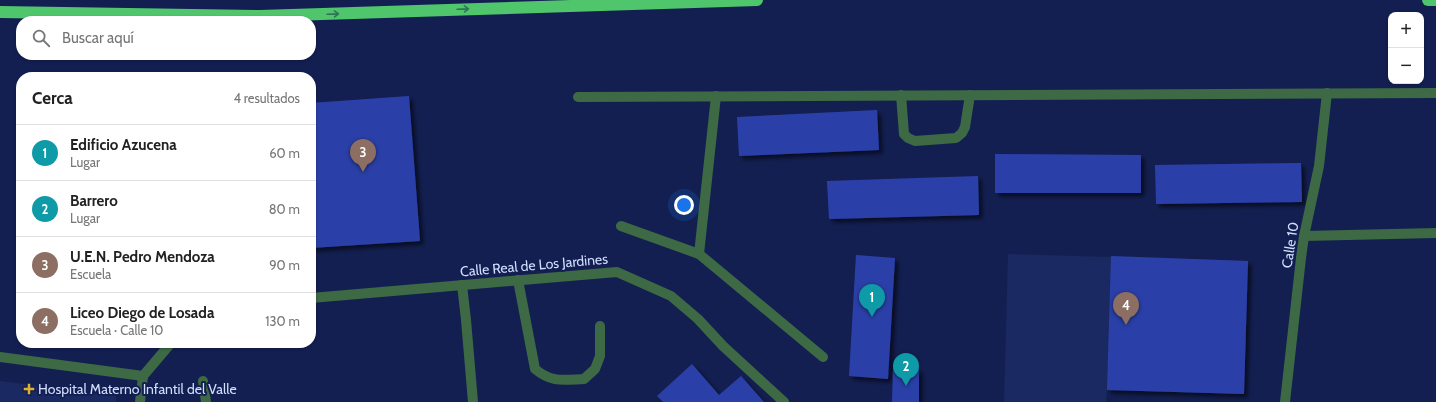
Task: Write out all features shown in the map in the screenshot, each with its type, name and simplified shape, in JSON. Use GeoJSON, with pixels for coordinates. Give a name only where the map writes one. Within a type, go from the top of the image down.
{"type":"FeatureCollection","features":[{"type":"Feature","properties":{"kind":"highway"},"geometry":{"type":"LineString","coordinates":[[0,12],[260,16],[757,0]]}},
{"type":"Feature","properties":{"kind":"highway"},"geometry":{"type":"LineString","coordinates":[[1428,0],[1436,0]]}},
{"type":"Feature","properties":{"kind":"street","name":"Calle 10"},"geometry":{"type":"LineString","coordinates":[[1285,402],[1304,236],[1319,166],[1327,93]]}},
{"type":"Feature","properties":{"kind":"street"},"geometry":{"type":"LineString","coordinates":[[578,97],[1436,93]]}},
{"type":"Feature","properties":{"kind":"street"},"geometry":{"type":"LineString","coordinates":[[901,95],[904,134],[915,142],[956,138],[962,133],[965,127],[970,95]]}},
{"type":"Feature","properties":{"kind":"street"},"geometry":{"type":"LineString","coordinates":[[699,254],[716,96]]}},
{"type":"Feature","properties":{"kind":"street"},"geometry":{"type":"LineString","coordinates":[[622,226],[699,254],[823,357]]}},
{"type":"Feature","properties":{"kind":"street"},"geometry":{"type":"LineString","coordinates":[[1304,236],[1436,233]]}},
{"type":"Feature","properties":{"kind":"street","name":"Calle Real de Los Jardines"},"geometry":{"type":"LineString","coordinates":[[316,298],[618,272],[671,296],[698,319],[723,346],[784,402]]}},
{"type":"Feature","properties":{"kind":"street"},"geometry":{"type":"LineString","coordinates":[[518,280],[535,370],[544,377],[559,381],[584,379],[595,369],[600,356],[600,326]]}},
{"type":"Feature","properties":{"kind":"street"},"geometry":{"type":"LineString","coordinates":[[462,285],[473,402]]}},
{"type":"Feature","properties":{"kind":"street"},"geometry":{"type":"LineString","coordinates":[[140,402],[143,376],[167,348]]}},
{"type":"Feature","properties":{"kind":"street"},"geometry":{"type":"LineString","coordinates":[[0,357],[143,376]]}},
{"type":"Feature","properties":{"kind":"street"},"geometry":{"type":"LineString","coordinates":[[203,381],[206,402]]}},
{"type":"Feature","properties":{"kind":"shaded area"},"geometry":{"type":"Polygon","coordinates":[[[1008,254],[1248,261],[1244,394],[1107,390],[1106,402],[1004,402],[1008,254]]]}},
{"type":"Feature","properties":{"kind":"shaded area","name":"Hospital Materno Infantil del Valle"},"geometry":{"type":"Polygon","coordinates":[[[0,381],[116,396],[116,402],[0,402],[0,381]]]}},
{"type":"Feature","properties":{"kind":"building"},"geometry":{"type":"Polygon","coordinates":[[[409,96],[420,241],[316,248],[316,103],[409,96]]]}},
{"type":"Feature","properties":{"kind":"building"},"geometry":{"type":"Polygon","coordinates":[[[877,110],[879,150],[739,156],[737,117],[877,110]]]}},
{"type":"Feature","properties":{"kind":"building"},"geometry":{"type":"Polygon","coordinates":[[[995,154],[1141,155],[1141,193],[995,193],[995,154]]]}},
{"type":"Feature","properties":{"kind":"building"},"geometry":{"type":"Polygon","coordinates":[[[1301,163],[1302,202],[1156,204],[1155,165],[1301,163]]]}},
{"type":"Feature","properties":{"kind":"building"},"geometry":{"type":"Polygon","coordinates":[[[978,176],[979,215],[829,219],[827,181],[978,176]]]}},
{"type":"Feature","properties":{"kind":"building"},"geometry":{"type":"Polygon","coordinates":[[[856,255],[895,258],[888,379],[849,376],[856,255]]]}},
{"type":"Feature","properties":{"kind":"building"},"geometry":{"type":"Polygon","coordinates":[[[1111,256],[1248,261],[1244,394],[1107,390],[1111,256]]]}},
{"type":"Feature","properties":{"kind":"building"},"geometry":{"type":"Polygon","coordinates":[[[692,364],[719,395],[741,376],[764,402],[663,402],[657,396],[692,364]]]}},
{"type":"Feature","properties":{"kind":"building"},"geometry":{"type":"Polygon","coordinates":[[[893,369],[919,369],[919,402],[892,402],[893,369]]]}},
{"type":"Feature","properties":{"kind":"place","name":"U.E.N. Pedro Mendoza"},"geometry":{"type":"Point","coordinates":[363,172]}},
{"type":"Feature","properties":{"kind":"place","name":"Edificio Azucena"},"geometry":{"type":"Point","coordinates":[872,317]}},
{"type":"Feature","properties":{"kind":"place","name":"Liceo Diego de Losada"},"geometry":{"type":"Point","coordinates":[1126,325]}},
{"type":"Feature","properties":{"kind":"place","name":"Barrero"},"geometry":{"type":"Point","coordinates":[906,386]}},
{"type":"Feature","properties":{"kind":"place","name":"Hospital Materno Infantil del Valle"},"geometry":{"type":"Point","coordinates":[29,389]}}]}
